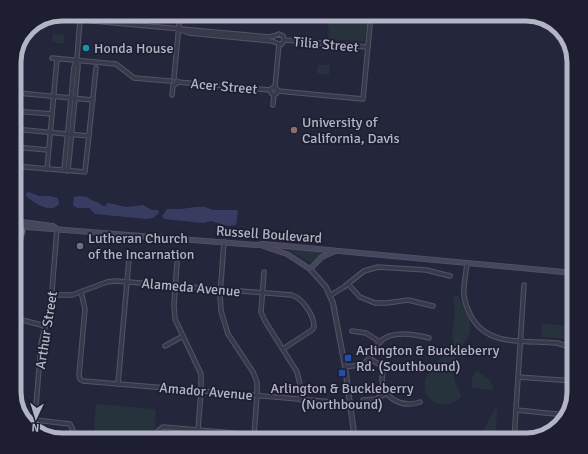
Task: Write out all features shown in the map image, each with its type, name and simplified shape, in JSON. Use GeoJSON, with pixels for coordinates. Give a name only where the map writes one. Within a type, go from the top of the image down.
{"type":"FeatureCollection","features":[{"type":"Feature","properties":{"kind":"main road","name":"Russell Boulevard"},"geometry":{"type":"LineString","coordinates":[[21,224],[52,230],[57,229],[256,245],[264,244],[567,272]]}},
{"type":"Feature","properties":{"kind":"main road"},"geometry":{"type":"LineString","coordinates":[[256,245],[275,249],[287,254],[310,269]]}},
{"type":"Feature","properties":{"kind":"main road","name":"Russell Boulevard"},"geometry":{"type":"LineString","coordinates":[[310,269],[322,257],[335,251]]}},
{"type":"Feature","properties":{"kind":"street"},"geometry":{"type":"LineString","coordinates":[[66,170],[73,97],[78,67],[77,61],[80,21]]}},
{"type":"Feature","properties":{"kind":"street","name":"Tilia Street"},"geometry":{"type":"LineString","coordinates":[[94,21],[274,36]]}},
{"type":"Feature","properties":{"kind":"street"},"geometry":{"type":"LineString","coordinates":[[173,85],[177,82],[174,78],[179,21]]}},
{"type":"Feature","properties":{"kind":"street"},"geometry":{"type":"LineString","coordinates":[[368,48],[370,21]]}},
{"type":"Feature","properties":{"kind":"street","name":"Tilia Street"},"geometry":{"type":"LineString","coordinates":[[178,29],[189,32],[274,42]]}},
{"type":"Feature","properties":{"kind":"street"},"geometry":{"type":"LineString","coordinates":[[280,34],[283,36],[284,40],[282,44],[278,44],[274,42],[274,36],[280,34]]}},
{"type":"Feature","properties":{"kind":"street","name":"Tilia Street"},"geometry":{"type":"LineString","coordinates":[[284,40],[368,48]]}},
{"type":"Feature","properties":{"kind":"street"},"geometry":{"type":"LineString","coordinates":[[274,94],[272,94],[270,90],[274,87],[278,44]]}},
{"type":"Feature","properties":{"kind":"street","name":"Acer Street"},"geometry":{"type":"LineString","coordinates":[[278,91],[363,99],[368,48]]}},
{"type":"Feature","properties":{"kind":"street","name":"Acer Street"},"geometry":{"type":"LineString","coordinates":[[52,58],[118,65],[134,78],[170,81]]}},
{"type":"Feature","properties":{"kind":"street"},"geometry":{"type":"LineString","coordinates":[[46,169],[57,59]]}},
{"type":"Feature","properties":{"kind":"street"},"geometry":{"type":"LineString","coordinates":[[21,167],[85,172],[96,68]]}},
{"type":"Feature","properties":{"kind":"street"},"geometry":{"type":"LineString","coordinates":[[172,95],[173,85],[170,81],[174,78]]}},
{"type":"Feature","properties":{"kind":"street","name":"Acer Street"},"geometry":{"type":"LineString","coordinates":[[177,82],[270,90]]}},
{"type":"Feature","properties":{"kind":"street"},"geometry":{"type":"LineString","coordinates":[[273,105],[274,94],[278,91],[277,88],[274,87]]}},
{"type":"Feature","properties":{"kind":"street"},"geometry":{"type":"LineString","coordinates":[[21,93],[93,100]]}},
{"type":"Feature","properties":{"kind":"street"},"geometry":{"type":"LineString","coordinates":[[21,112],[52,114]]}},
{"type":"Feature","properties":{"kind":"street"},"geometry":{"type":"LineString","coordinates":[[21,130],[89,136]]}},
{"type":"Feature","properties":{"kind":"street"},"geometry":{"type":"LineString","coordinates":[[21,148],[48,150]]}},
{"type":"Feature","properties":{"kind":"street","name":"Arthur Street"},"geometry":{"type":"LineString","coordinates":[[35,420],[41,344],[50,310],[57,229]]}},
{"type":"Feature","properties":{"kind":"street"},"geometry":{"type":"LineString","coordinates":[[224,242],[220,307],[225,327],[255,376],[257,396],[254,433]]}},
{"type":"Feature","properties":{"kind":"street"},"geometry":{"type":"LineString","coordinates":[[118,384],[129,259]]}},
{"type":"Feature","properties":{"kind":"street"},"geometry":{"type":"LineString","coordinates":[[177,263],[174,305],[175,320],[201,374],[198,430]]}},
{"type":"Feature","properties":{"kind":"street"},"geometry":{"type":"LineString","coordinates":[[467,263],[464,299],[468,311],[480,329],[492,337],[561,344],[567,347]]}},
{"type":"Feature","properties":{"kind":"street"},"geometry":{"type":"LineString","coordinates":[[330,295],[348,284],[364,271],[378,266],[426,270],[450,276]]}},
{"type":"Feature","properties":{"kind":"street"},"geometry":{"type":"LineString","coordinates":[[310,269],[326,287],[335,310],[355,433]]}},
{"type":"Feature","properties":{"kind":"street"},"geometry":{"type":"LineString","coordinates":[[264,272],[261,312],[299,376],[301,400]]}},
{"type":"Feature","properties":{"kind":"street","name":"Alameda Avenue"},"geometry":{"type":"LineString","coordinates":[[52,295],[68,296],[107,282],[116,281],[292,295],[300,299],[305,305],[314,326],[312,330],[283,349]]}},
{"type":"Feature","properties":{"kind":"street"},"geometry":{"type":"LineString","coordinates":[[348,284],[360,297],[374,303],[408,300],[433,306]]}},
{"type":"Feature","properties":{"kind":"street"},"geometry":{"type":"LineString","coordinates":[[514,433],[524,285]]}},
{"type":"Feature","properties":{"kind":"street","name":"Amador Avenue"},"geometry":{"type":"LineString","coordinates":[[81,292],[85,309],[79,375],[80,379],[86,382],[333,402]]}},
{"type":"Feature","properties":{"kind":"street"},"geometry":{"type":"LineString","coordinates":[[21,320],[45,326]]}},
{"type":"Feature","properties":{"kind":"street"},"geometry":{"type":"LineString","coordinates":[[352,331],[369,334],[380,342]]}},
{"type":"Feature","properties":{"kind":"street"},"geometry":{"type":"LineString","coordinates":[[345,367],[359,365],[370,359],[380,342],[388,336],[397,334],[416,335],[429,338]]}},
{"type":"Feature","properties":{"kind":"street"},"geometry":{"type":"LineString","coordinates":[[165,346],[183,336]]}},
{"type":"Feature","properties":{"kind":"street"},"geometry":{"type":"LineString","coordinates":[[370,359],[384,368],[406,367],[421,370]]}},
{"type":"Feature","properties":{"kind":"street"},"geometry":{"type":"LineString","coordinates":[[384,368],[382,380],[387,393],[393,400],[400,404],[414,404],[420,402]]}},
{"type":"Feature","properties":{"kind":"street"},"geometry":{"type":"LineString","coordinates":[[518,377],[567,380]]}},
{"type":"Feature","properties":{"kind":"street"},"geometry":{"type":"LineString","coordinates":[[363,400],[376,400],[387,393]]}},
{"type":"Feature","properties":{"kind":"street"},"geometry":{"type":"LineString","coordinates":[[516,410],[560,414]]}},
{"type":"Feature","properties":{"kind":"street"},"geometry":{"type":"LineString","coordinates":[[35,420],[70,424],[73,433]]}},
{"type":"Feature","properties":{"kind":"street"},"geometry":{"type":"LineString","coordinates":[[158,433],[160,428],[164,427],[226,433]]}},
{"type":"Feature","properties":{"kind":"shaded area"},"geometry":{"type":"Polygon","coordinates":[[[287,21],[303,21],[301,23],[287,21]]]}},
{"type":"Feature","properties":{"kind":"shaded area"},"geometry":{"type":"Polygon","coordinates":[[[329,21],[367,21],[365,42],[328,39],[329,28],[327,27],[329,21]]]}},
{"type":"Feature","properties":{"kind":"shaded area"},"geometry":{"type":"Polygon","coordinates":[[[53,33],[64,35],[64,44],[57,43],[52,40],[53,33]]]}},
{"type":"Feature","properties":{"kind":"shaded area"},"geometry":{"type":"Polygon","coordinates":[[[318,65],[330,65],[329,75],[317,73],[318,65]]]}},
{"type":"Feature","properties":{"kind":"shaded area"},"geometry":{"type":"Polygon","coordinates":[[[284,248],[327,252],[311,263],[284,248]]]}},
{"type":"Feature","properties":{"kind":"shaded area"},"geometry":{"type":"Polygon","coordinates":[[[458,295],[468,317],[470,330],[464,343],[458,351],[455,349],[452,337],[455,313],[453,296],[458,295]]]}},
{"type":"Feature","properties":{"kind":"shaded area"},"geometry":{"type":"Polygon","coordinates":[[[542,323],[567,326],[567,339],[541,337],[542,323]]]}},
{"type":"Feature","properties":{"kind":"shaded area"},"geometry":{"type":"Polygon","coordinates":[[[446,350],[454,352],[456,356],[454,376],[461,397],[455,402],[441,404],[430,398],[426,393],[425,386],[428,373],[446,350]]]}},
{"type":"Feature","properties":{"kind":"shaded area"},"geometry":{"type":"Polygon","coordinates":[[[477,371],[490,380],[494,390],[473,388],[471,386],[472,377],[477,371]]]}},
{"type":"Feature","properties":{"kind":"shaded area"},"geometry":{"type":"Polygon","coordinates":[[[96,404],[156,409],[156,426],[153,433],[94,433],[96,404]]]}},
{"type":"Feature","properties":{"kind":"shaded area"},"geometry":{"type":"Polygon","coordinates":[[[495,408],[497,409],[496,433],[484,433],[485,427],[495,408]]]}},
{"type":"Feature","properties":{"kind":"water"},"geometry":{"type":"Polygon","coordinates":[[[29,192],[39,196],[58,198],[59,204],[56,207],[51,208],[42,206],[26,196],[26,193],[29,192]]]}},
{"type":"Feature","properties":{"kind":"water"},"geometry":{"type":"Polygon","coordinates":[[[74,197],[87,197],[103,206],[106,206],[107,203],[126,207],[143,205],[152,210],[158,210],[159,213],[153,218],[147,219],[95,214],[89,208],[77,208],[73,205],[74,197]]]}},
{"type":"Feature","properties":{"kind":"water"},"geometry":{"type":"Polygon","coordinates":[[[205,207],[213,210],[236,210],[238,211],[236,225],[228,226],[211,221],[203,223],[164,219],[162,216],[167,209],[205,207]]]}},
{"type":"Feature","properties":{"kind":"place","name":"Honda House"},"geometry":{"type":"Point","coordinates":[86,48]}},
{"type":"Feature","properties":{"kind":"place","name":"University of California, Davis"},"geometry":{"type":"Point","coordinates":[294,130]}},
{"type":"Feature","properties":{"kind":"place","name":"Lutheran Church of the Incarnation"},"geometry":{"type":"Point","coordinates":[80,246]}},
{"type":"Feature","properties":{"kind":"place","name":"Arlington & Buckleberry Rd. (Southbound)"},"geometry":{"type":"Point","coordinates":[348,358]}},
{"type":"Feature","properties":{"kind":"place","name":"Arlington & Buckleberry (Northbound)"},"geometry":{"type":"Point","coordinates":[342,373]}}]}
